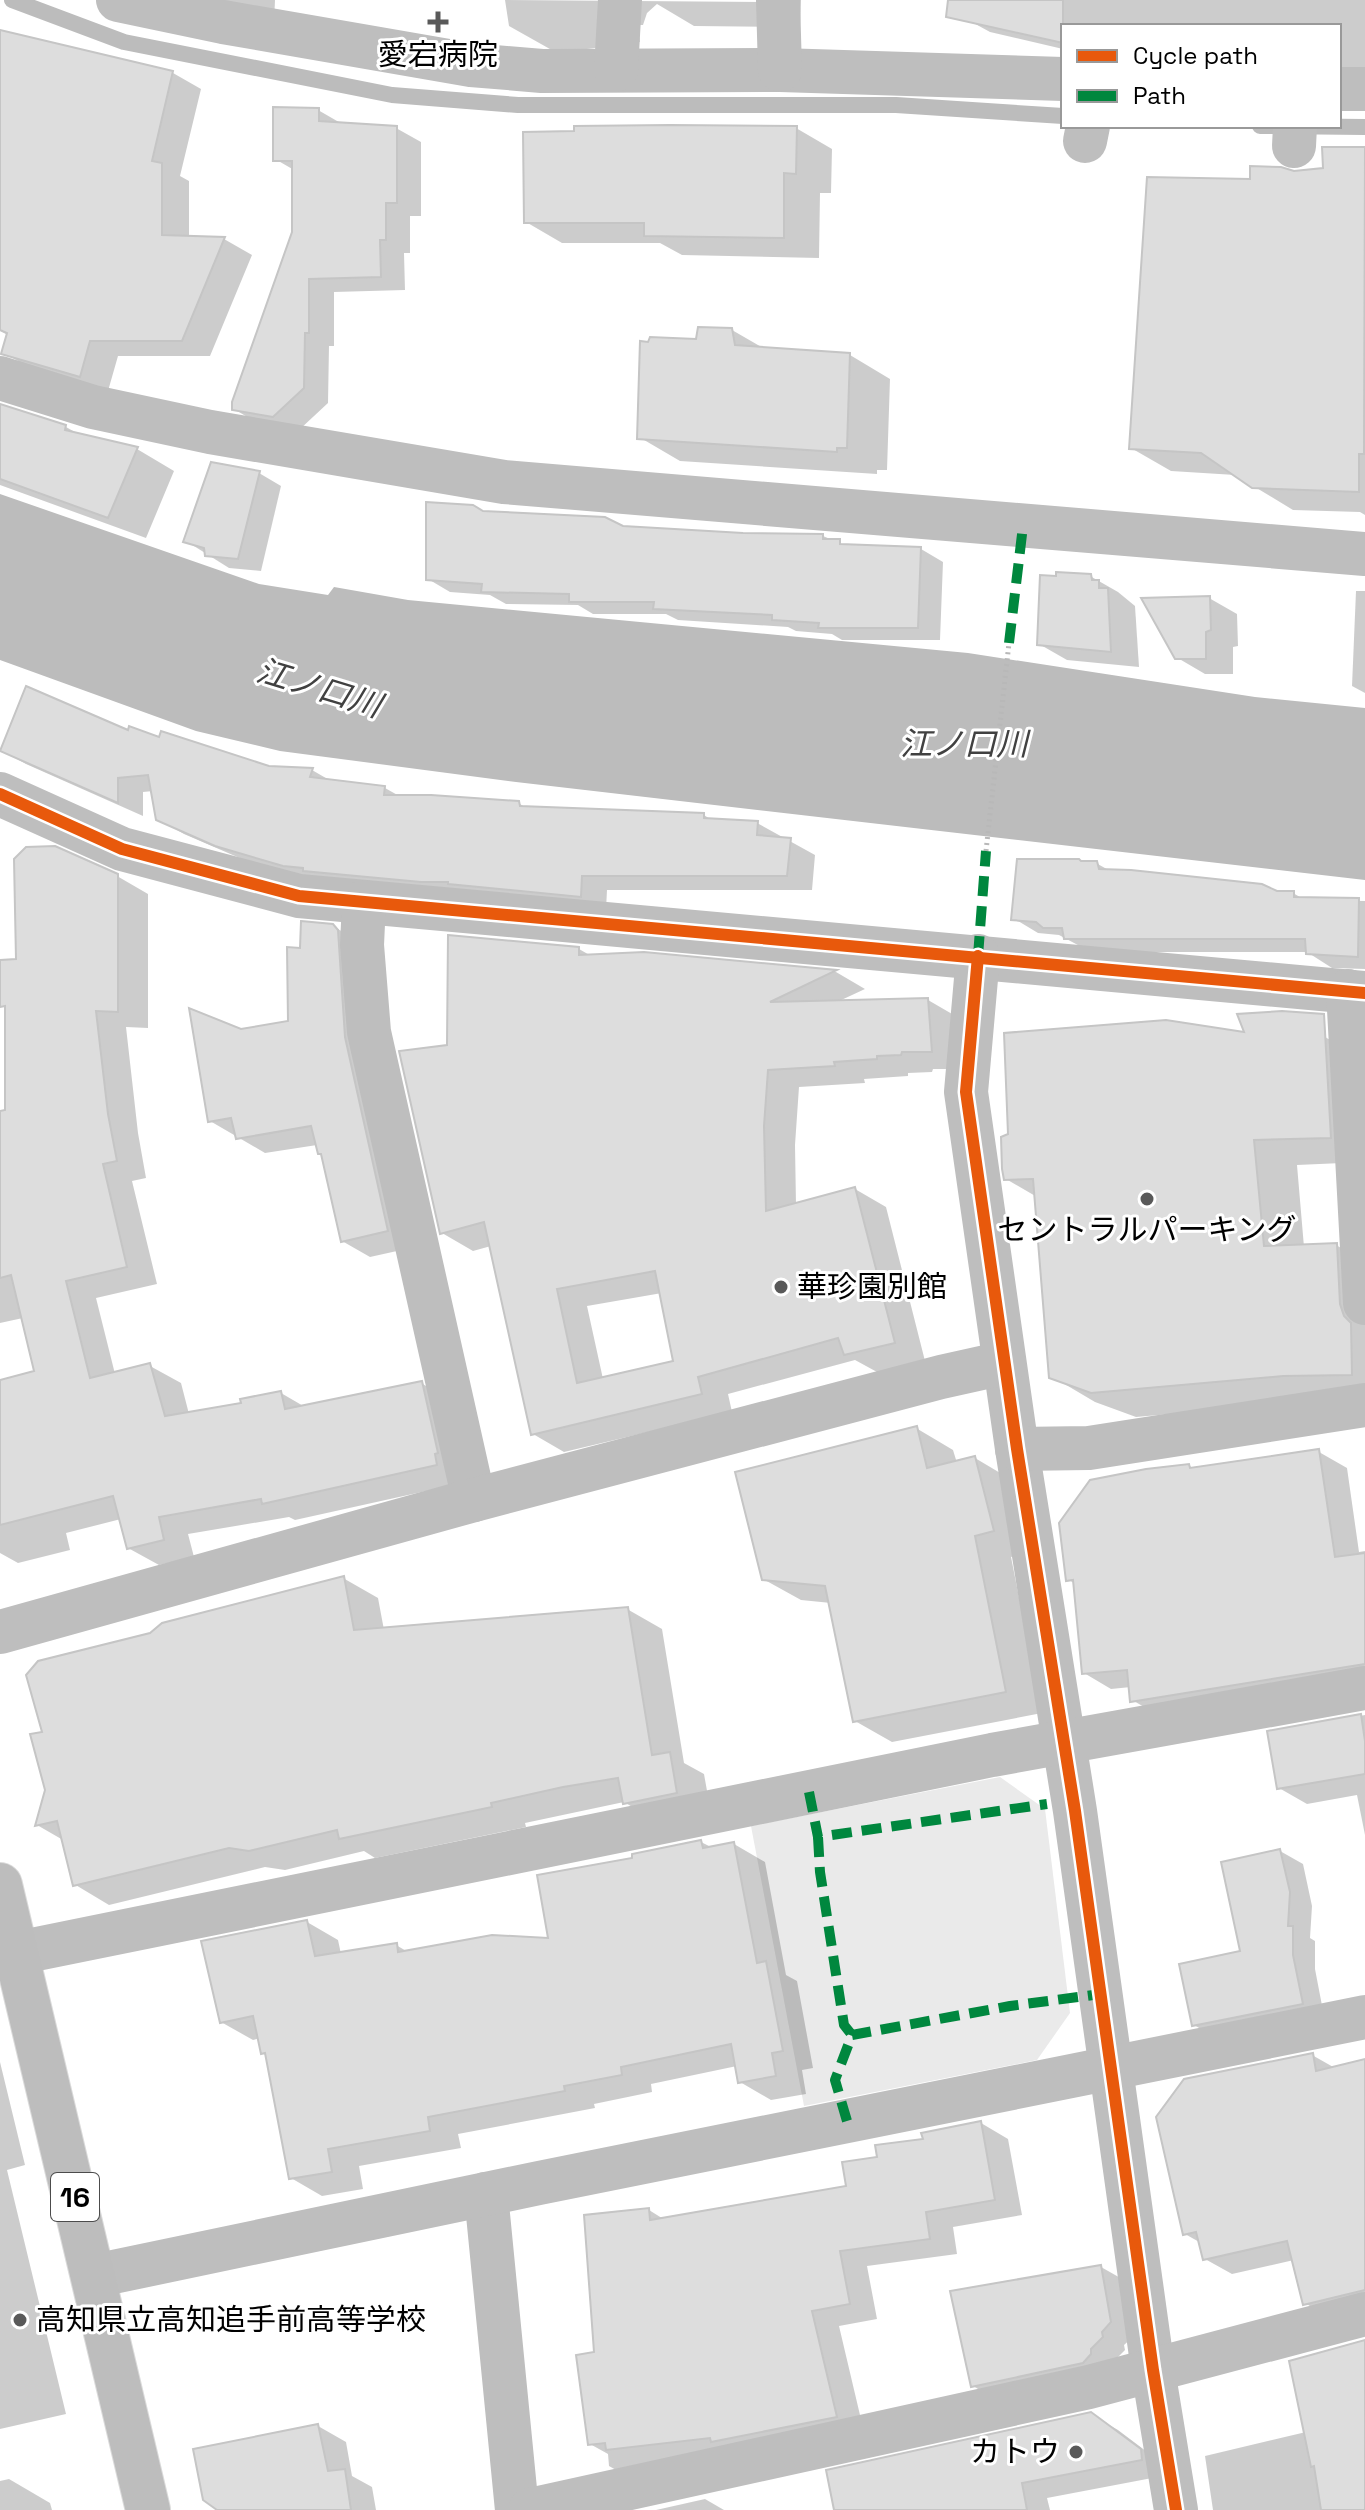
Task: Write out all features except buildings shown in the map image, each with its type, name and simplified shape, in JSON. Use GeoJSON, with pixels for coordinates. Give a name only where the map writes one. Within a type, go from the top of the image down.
{"type":"FeatureCollection","features":[{"type":"Feature","properties":{"kind":"main road","name":"16"},"geometry":{"type":"LineString","coordinates":[[0,1885],[148,2510]]}},
{"type":"Feature","properties":{"kind":"street"},"geometry":{"type":"LineString","coordinates":[[118,0],[223,22],[471,65],[542,71],[780,70],[1061,79]]}},
{"type":"Feature","properties":{"kind":"street"},"geometry":{"type":"LineString","coordinates":[[616,70],[620,0]]}},
{"type":"Feature","properties":{"kind":"street"},"geometry":{"type":"LineString","coordinates":[[778,0],[780,70]]}},
{"type":"Feature","properties":{"kind":"street"},"geometry":{"type":"LineString","coordinates":[[1341,89],[1365,89]]}},
{"type":"Feature","properties":{"kind":"street"},"geometry":{"type":"LineString","coordinates":[[0,378],[93,407],[210,432],[504,482],[1365,554]]}},
{"type":"Feature","properties":{"kind":"street"},"geometry":{"type":"LineString","coordinates":[[0,794],[122,849],[299,896],[1356,992],[1365,1303]]}},
{"type":"Feature","properties":{"kind":"street"},"geometry":{"type":"LineString","coordinates":[[364,902],[362,945],[369,1032],[474,1500]]}},
{"type":"Feature","properties":{"kind":"street"},"geometry":{"type":"LineString","coordinates":[[978,956],[966,1092],[1176,2510]]}},
{"type":"Feature","properties":{"kind":"street"},"geometry":{"type":"LineString","coordinates":[[0,1632],[474,1500],[1004,1363]]}},
{"type":"Feature","properties":{"kind":"street"},"geometry":{"type":"LineString","coordinates":[[1017,1449],[1089,1448],[1365,1405]]}},
{"type":"Feature","properties":{"kind":"street"},"geometry":{"type":"LineString","coordinates":[[17,1953],[1063,1743],[1365,1688]]}},
{"type":"Feature","properties":{"kind":"street"},"geometry":{"type":"LineString","coordinates":[[94,2276],[1365,2017]]}},
{"type":"Feature","properties":{"kind":"street"},"geometry":{"type":"LineString","coordinates":[[486,2194],[517,2510]]}},
{"type":"Feature","properties":{"kind":"street"},"geometry":{"type":"LineString","coordinates":[[530,2510],[1089,2387],[1365,2314]]}},
{"type":"Feature","properties":{"kind":"path"},"geometry":{"type":"LineString","coordinates":[[986,851],[1009,643]]}},
{"type":"Feature","properties":{"kind":"shaded area"},"geometry":{"type":"Polygon","coordinates":[[[1000,1777],[1045,1809],[1070,2013],[1037,2060],[804,2106],[751,1826],[1000,1777]]]}},
{"type":"Feature","properties":{"kind":"water","name":"江ノ口川"},"geometry":{"type":"Polygon","coordinates":[[[0,494],[259,584],[328,595],[334,587],[408,600],[968,653],[1255,697],[1365,708],[1365,880],[516,782],[280,751],[196,731],[0,660],[0,494]]]}},
{"type":"Feature","properties":{"kind":"waterway"},"geometry":{"type":"LineString","coordinates":[[12,0],[124,42],[392,95],[518,105],[896,105],[1061,116]]}},
{"type":"Feature","properties":{"kind":"waterway"},"geometry":{"type":"LineString","coordinates":[[1341,127],[1365,127]]}},
{"type":"Feature","properties":{"kind":"marked path"},"geometry":{"type":"LineString","coordinates":[[1009,643],[1023,526]]}},
{"type":"Feature","properties":{"kind":"marked path"},"geometry":{"type":"LineString","coordinates":[[978,956],[986,851]]}},
{"type":"Feature","properties":{"kind":"marked path"},"geometry":{"type":"LineString","coordinates":[[809,1792],[818,1837],[1047,1804]]}},
{"type":"Feature","properties":{"kind":"marked path"},"geometry":{"type":"LineString","coordinates":[[818,1837],[820,1872],[844,2025],[852,2035]]}},
{"type":"Feature","properties":{"kind":"marked path"},"geometry":{"type":"LineString","coordinates":[[847,2121],[835,2080],[852,2035],[1010,2006],[1101,1994]]}},
{"type":"Feature","properties":{"kind":"cycle path"},"geometry":{"type":"LineString","coordinates":[[0,794],[122,849],[299,896],[1365,993]]}},
{"type":"Feature","properties":{"kind":"cycle path"},"geometry":{"type":"LineString","coordinates":[[978,956],[966,1092],[1017,1449],[1075,1811],[1153,2370],[1176,2510]]}},
{"type":"Feature","properties":{"kind":"place","name":"愛宕病院"},"geometry":{"type":"Point","coordinates":[438,22]}},
{"type":"Feature","properties":{"kind":"place","name":"セントラルパーキング"},"geometry":{"type":"Point","coordinates":[1147,1199]}},
{"type":"Feature","properties":{"kind":"place","name":"華珍園別館"},"geometry":{"type":"Point","coordinates":[781,1287]}},
{"type":"Feature","properties":{"kind":"place","name":"高知県立高知追手前高等学校"},"geometry":{"type":"Point","coordinates":[20,2320]}},
{"type":"Feature","properties":{"kind":"place","name":"カトウ"},"geometry":{"type":"Point","coordinates":[1076,2452]}}]}
